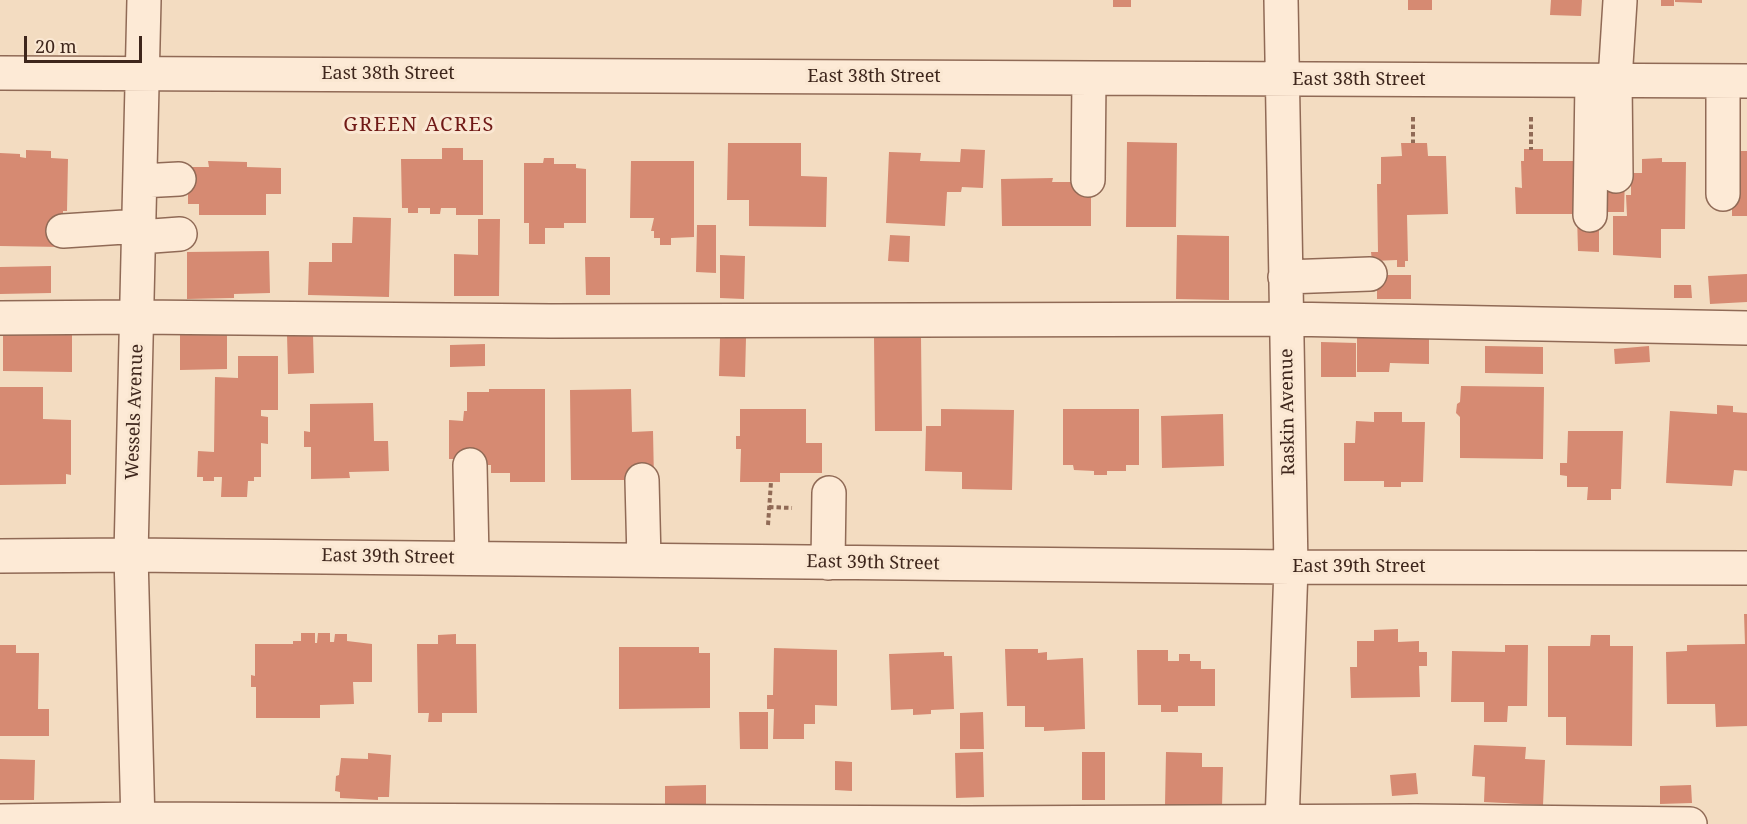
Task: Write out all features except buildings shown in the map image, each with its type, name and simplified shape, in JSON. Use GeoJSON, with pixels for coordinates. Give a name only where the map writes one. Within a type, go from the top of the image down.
{"type":"FeatureCollection","features":[{"type":"Feature","properties":{"kind":"street","name":"Wessels Avenue"},"geometry":{"type":"LineString","coordinates":[[138,822],[131,555],[144,0]]}},
{"type":"Feature","properties":{"kind":"street","name":"Raskin Avenue"},"geometry":{"type":"LineString","coordinates":[[1281,0],[1291,567],[1282,823]]}},
{"type":"Feature","properties":{"kind":"street"},"geometry":{"type":"LineString","coordinates":[[1590,215],[1603,80],[1620,1]]}},
{"type":"Feature","properties":{"kind":"street","name":"East 38th Street"},"geometry":{"type":"LineString","coordinates":[[0,73],[1735,81]]}},
{"type":"Feature","properties":{"kind":"street"},"geometry":{"type":"LineString","coordinates":[[1088,180],[1089,78]]}},
{"type":"Feature","properties":{"kind":"street"},"geometry":{"type":"LineString","coordinates":[[1603,80],[1616,176]]}},
{"type":"Feature","properties":{"kind":"street"},"geometry":{"type":"LineString","coordinates":[[1723,194],[1735,81]]}},
{"type":"Feature","properties":{"kind":"street"},"geometry":{"type":"LineString","coordinates":[[141,181],[179,179]]}},
{"type":"Feature","properties":{"kind":"street"},"geometry":{"type":"LineString","coordinates":[[63,231],[139,231],[180,234]]}},
{"type":"Feature","properties":{"kind":"street"},"geometry":{"type":"LineString","coordinates":[[1285,277],[1370,274]]}},
{"type":"Feature","properties":{"kind":"street"},"geometry":{"type":"LineString","coordinates":[[0,318],[539,321],[1286,319],[1747,328]]}},
{"type":"Feature","properties":{"kind":"street"},"geometry":{"type":"LineString","coordinates":[[470,465],[472,558]]}},
{"type":"Feature","properties":{"kind":"street"},"geometry":{"type":"LineString","coordinates":[[642,480],[644,561]]}},
{"type":"Feature","properties":{"kind":"street"},"geometry":{"type":"LineString","coordinates":[[828,562],[829,493]]}},
{"type":"Feature","properties":{"kind":"street","name":"East 39th Street"},"geometry":{"type":"LineString","coordinates":[[0,556],[131,555],[1291,567],[1747,568]]}},
{"type":"Feature","properties":{"kind":"street"},"geometry":{"type":"LineString","coordinates":[[0,821],[1282,823],[1416,821],[1690,824]]}},
{"type":"Feature","properties":{"kind":"district","name":"GREEN ACRES"},"geometry":{"type":"Point","coordinates":[419,125]}}]}
